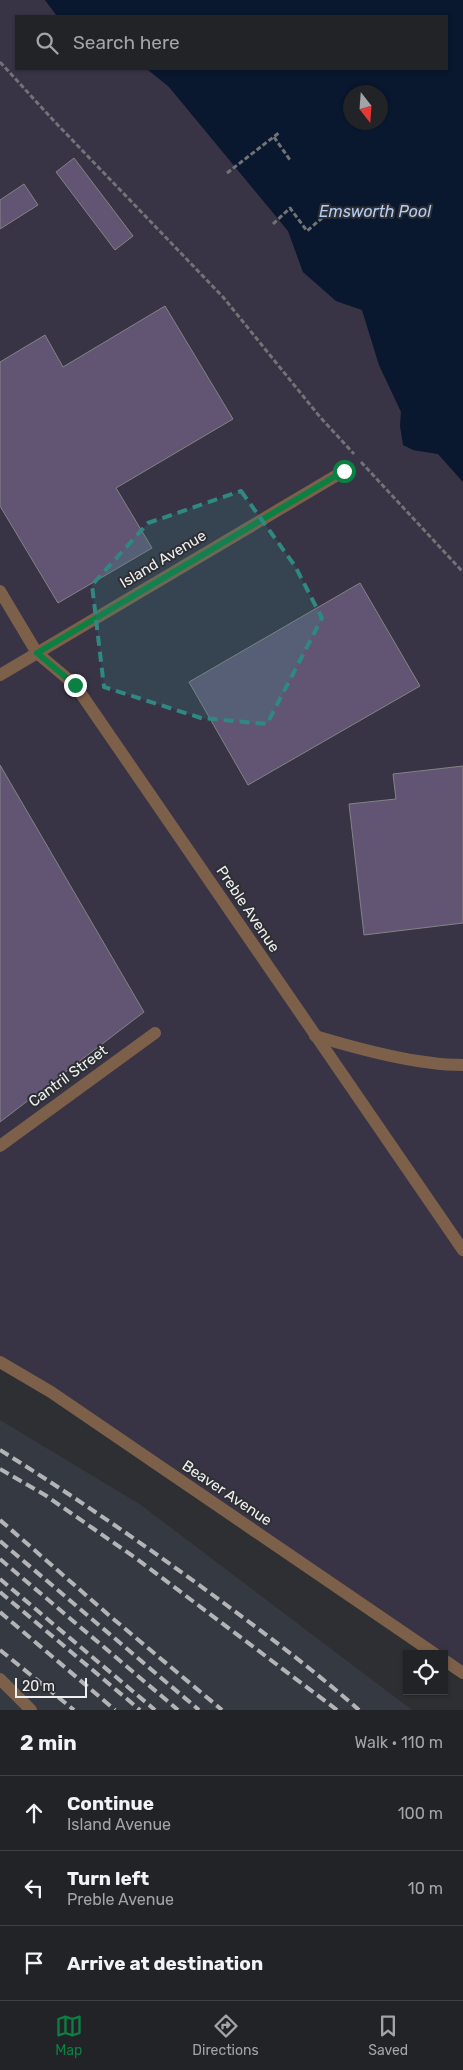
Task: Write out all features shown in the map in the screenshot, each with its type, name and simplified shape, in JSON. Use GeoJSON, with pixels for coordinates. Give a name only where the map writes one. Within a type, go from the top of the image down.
{"type":"FeatureCollection","features":[{"type":"Feature","properties":{"kind":"street","name":"Island Avenue"},"geometry":{"type":"LineString","coordinates":[[0,675],[344,471]]}},
{"type":"Feature","properties":{"kind":"street","name":"Preble Avenue"},"geometry":{"type":"LineString","coordinates":[[0,591],[37,653],[75,685],[463,1250]]}},
{"type":"Feature","properties":{"kind":"street","name":"Cantril Street"},"geometry":{"type":"LineString","coordinates":[[0,1146],[155,1033]]}},
{"type":"Feature","properties":{"kind":"street"},"geometry":{"type":"LineString","coordinates":[[316,1036],[358,1049],[447,1065],[463,1064]]}},
{"type":"Feature","properties":{"kind":"street","name":"Beaver Avenue"},"geometry":{"type":"LineString","coordinates":[[0,1362],[51,1392],[429,1650]]}},
{"type":"Feature","properties":{"kind":"street"},"geometry":{"type":"LineString","coordinates":[[448,1663],[463,1673]]}},
{"type":"Feature","properties":{"kind":"street"},"geometry":{"type":"LineString","coordinates":[[0,1679],[31,1710]]}},
{"type":"Feature","properties":{"kind":"path"},"geometry":{"type":"LineString","coordinates":[[0,62],[223,297],[320,417],[463,572]]}},
{"type":"Feature","properties":{"kind":"path"},"geometry":{"type":"LineString","coordinates":[[227,173],[280,132]]}},
{"type":"Feature","properties":{"kind":"path"},"geometry":{"type":"LineString","coordinates":[[274,137],[290,160]]}},
{"type":"Feature","properties":{"kind":"path"},"geometry":{"type":"LineString","coordinates":[[272,224],[290,208],[307,232],[322,218]]}},
{"type":"Feature","properties":{"kind":"highlighted area"},"geometry":{"type":"Polygon","coordinates":[[[241,491],[295,566],[322,618],[267,724],[201,718],[104,687],[92,585],[148,523],[241,491]]]}},
{"type":"Feature","properties":{"kind":"shaded area"},"geometry":{"type":"Polygon","coordinates":[[[0,0],[45,0],[56,15],[15,15],[15,70],[148,70],[169,86],[288,231],[303,272],[336,301],[362,310],[379,365],[401,412],[400,426],[413,450],[438,454],[463,482],[463,1673],[448,1663],[448,1650],[429,1650],[0,1362],[0,0]]]}},
{"type":"Feature","properties":{"kind":"shaded area"},"geometry":{"type":"Polygon","coordinates":[[[0,1420],[141,1505],[412,1710],[0,1710],[0,1420]]]}},
{"type":"Feature","properties":{"kind":"water","name":"Emsworth Pool"},"geometry":{"type":"Polygon","coordinates":[[[45,0],[463,0],[463,482],[438,454],[413,450],[403,445],[400,426],[401,412],[379,365],[362,310],[336,301],[303,272],[288,231],[169,87],[148,70],[448,70],[448,15],[56,15],[45,0]]]}},
{"type":"Feature","properties":{"kind":"building"},"geometry":{"type":"Polygon","coordinates":[[[74,158],[133,236],[115,250],[56,172],[74,158]]]}},
{"type":"Feature","properties":{"kind":"building"},"geometry":{"type":"Polygon","coordinates":[[[24,184],[38,205],[0,229],[0,200],[24,184]]]}},
{"type":"Feature","properties":{"kind":"building"},"geometry":{"type":"Polygon","coordinates":[[[165,306],[233,419],[116,488],[152,548],[58,603],[0,506],[0,362],[45,335],[63,367],[165,306]]]}},
{"type":"Feature","properties":{"kind":"building"},"geometry":{"type":"Polygon","coordinates":[[[360,583],[420,686],[248,785],[189,682],[360,583]]]}},
{"type":"Feature","properties":{"kind":"building"},"geometry":{"type":"Polygon","coordinates":[[[0,765],[144,1012],[0,1122],[0,765]]]}},
{"type":"Feature","properties":{"kind":"building"},"geometry":{"type":"Polygon","coordinates":[[[463,766],[463,923],[364,935],[349,804],[396,799],[393,774],[463,766]]]}},
{"type":"Feature","properties":{"kind":"railway"},"geometry":{"type":"LineString","coordinates":[[0,1450],[86,1506],[198,1584],[293,1656],[359,1710]]}},
{"type":"Feature","properties":{"kind":"railway"},"geometry":{"type":"LineString","coordinates":[[0,1469],[45,1495],[137,1559],[337,1710]]}},
{"type":"Feature","properties":{"kind":"railway"},"geometry":{"type":"LineString","coordinates":[[0,1520],[111,1617],[222,1710]]}},
{"type":"Feature","properties":{"kind":"railway"},"geometry":{"type":"LineString","coordinates":[[0,1541],[199,1710]]}},
{"type":"Feature","properties":{"kind":"railway"},"geometry":{"type":"LineString","coordinates":[[0,1559],[178,1710]]}},
{"type":"Feature","properties":{"kind":"railway"},"geometry":{"type":"LineString","coordinates":[[0,1579],[155,1710]]}},
{"type":"Feature","properties":{"kind":"railway"},"geometry":{"type":"LineString","coordinates":[[0,1592],[140,1710]]}},
{"type":"Feature","properties":{"kind":"railway"},"geometry":{"type":"LineString","coordinates":[[0,1612],[115,1710]]}},
{"type":"Feature","properties":{"kind":"railway"},"geometry":{"type":"LineString","coordinates":[[0,1650],[74,1710]]}},
{"type":"Feature","properties":{"kind":"route"},"geometry":{"type":"LineString","coordinates":[[75,685],[37,653],[344,471]]}}]}
